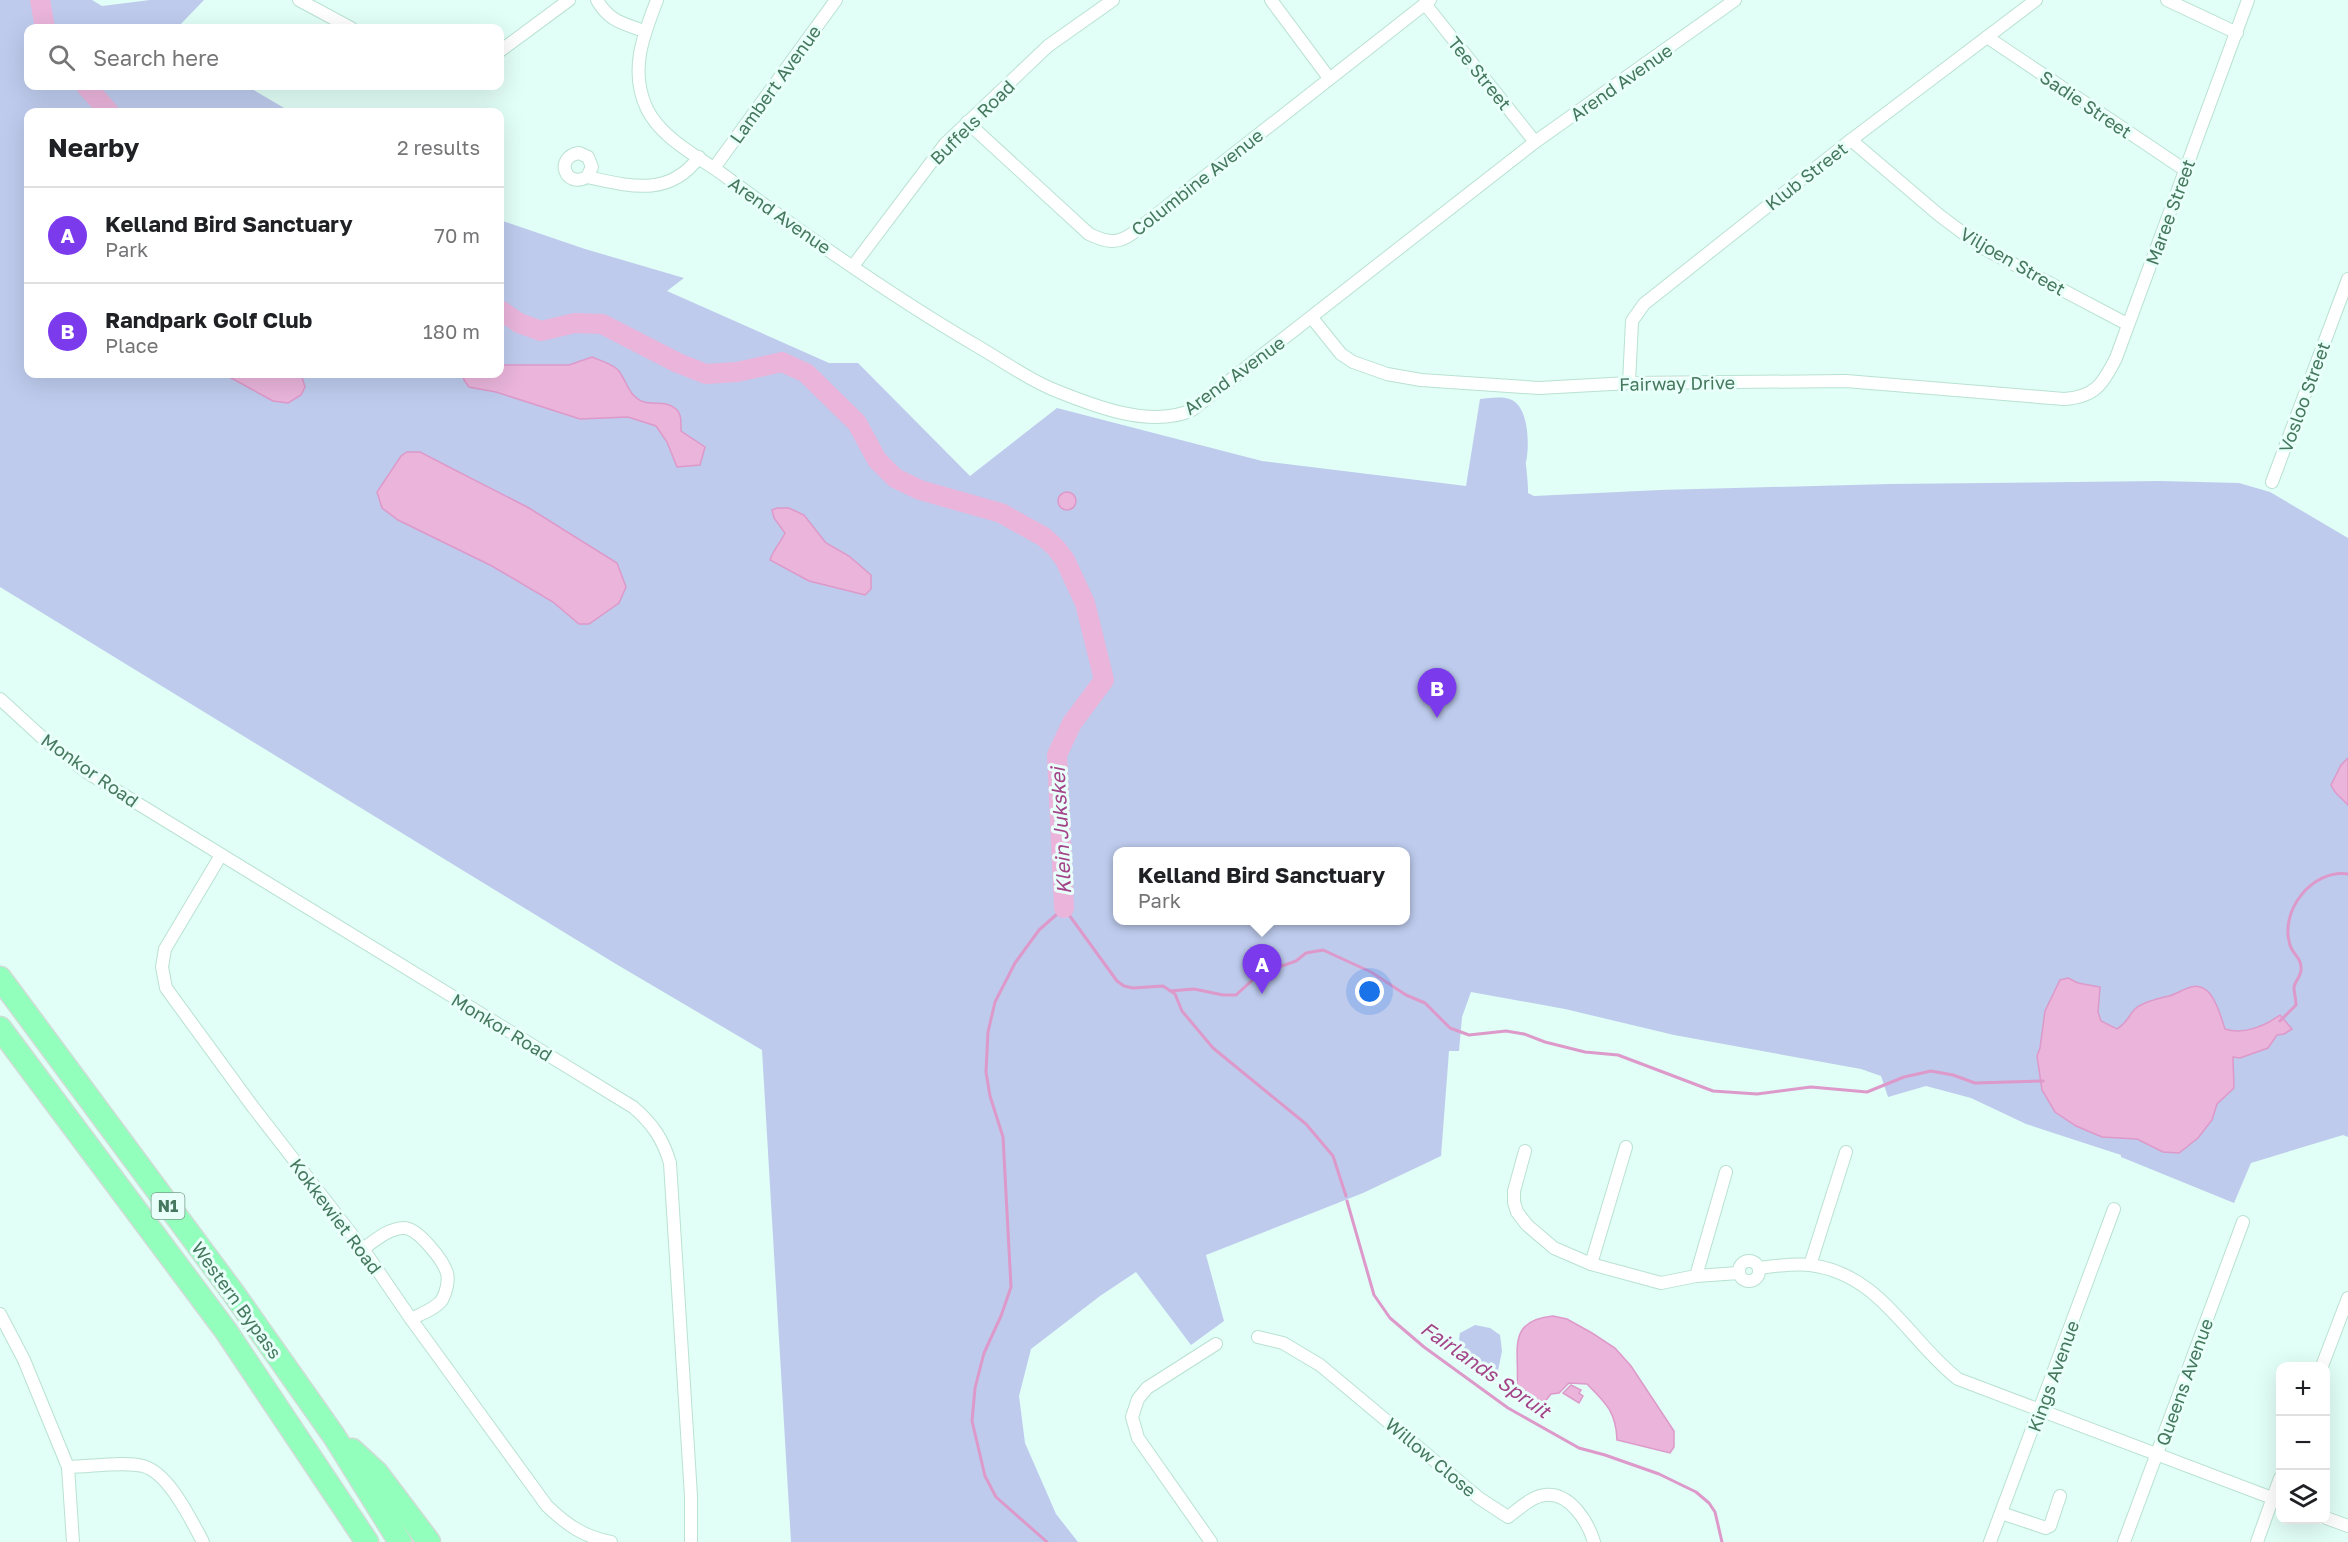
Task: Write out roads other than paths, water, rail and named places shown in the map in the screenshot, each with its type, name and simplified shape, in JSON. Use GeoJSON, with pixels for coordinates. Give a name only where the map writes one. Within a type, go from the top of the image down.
{"type":"FeatureCollection","features":[{"type":"Feature","properties":{"kind":"highway","name":"Western Bypass"},"geometry":{"type":"LineString","coordinates":[[0,978],[234,1294],[334,1436],[400,1542]]}},
{"type":"Feature","properties":{"kind":"highway","name":"Western Bypass"},"geometry":{"type":"LineString","coordinates":[[0,1028],[226,1331],[367,1542]]}},
{"type":"Feature","properties":{"kind":"highway"},"geometry":{"type":"LineString","coordinates":[[334,1436],[377,1473],[429,1542]]}},
{"type":"Feature","properties":{"kind":"street"},"geometry":{"type":"LineString","coordinates":[[299,0],[344,24]]}},
{"type":"Feature","properties":{"kind":"street"},"geometry":{"type":"LineString","coordinates":[[504,48],[569,0]]}},
{"type":"Feature","properties":{"kind":"street"},"geometry":{"type":"LineString","coordinates":[[597,0],[603,12],[611,18],[645,31]]}},
{"type":"Feature","properties":{"kind":"street","name":"Arend Avenue"},"geometry":{"type":"LineString","coordinates":[[657,0],[638,53],[638,64],[640,89],[647,108],[667,134],[853,266],[944,326],[1045,385],[1097,405],[1146,417],[1174,417],[1192,410],[1535,142],[1735,0]]}},
{"type":"Feature","properties":{"kind":"street","name":"Lambert Avenue"},"geometry":{"type":"LineString","coordinates":[[714,168],[836,0]]}},
{"type":"Feature","properties":{"kind":"street","name":"Buffels Road"},"geometry":{"type":"LineString","coordinates":[[853,266],[929,164],[967,122],[1048,46],[1113,0]]}},
{"type":"Feature","properties":{"kind":"street"},"geometry":{"type":"LineString","coordinates":[[1271,0],[1329,78]]}},
{"type":"Feature","properties":{"kind":"street","name":"Klub Street"},"geometry":{"type":"LineString","coordinates":[[1629,382],[1632,321],[1644,303],[1851,140],[2036,0]]}},
{"type":"Feature","properties":{"kind":"street"},"geometry":{"type":"LineString","coordinates":[[2167,0],[2237,33]]}},
{"type":"Feature","properties":{"kind":"street","name":"Maree Street"},"geometry":{"type":"LineString","coordinates":[[2064,399],[2088,395],[2103,380],[2116,358],[2248,0]]}},
{"type":"Feature","properties":{"kind":"street","name":"Columbine Avenue"},"geometry":{"type":"LineString","coordinates":[[967,122],[1089,234],[1114,243],[1124,240],[1427,2]]}},
{"type":"Feature","properties":{"kind":"street","name":"Tee Street"},"geometry":{"type":"LineString","coordinates":[[1427,2],[1535,142]]}},
{"type":"Feature","properties":{"kind":"street","name":"Sadie Street"},"geometry":{"type":"LineString","coordinates":[[1987,37],[2185,170]]}},
{"type":"Feature","properties":{"kind":"street","name":"Viljoen Street"},"geometry":{"type":"LineString","coordinates":[[1851,140],[1939,215],[1983,248],[2127,324]]}},
{"type":"Feature","properties":{"kind":"street"},"geometry":{"type":"LineString","coordinates":[[587,177],[637,187],[648,186],[678,177],[699,157]]}},
{"type":"Feature","properties":{"kind":"street","name":"Vosloo Street"},"geometry":{"type":"LineString","coordinates":[[2272,482],[2348,279]]}},
{"type":"Feature","properties":{"kind":"street","name":"Fairway Drive"},"geometry":{"type":"LineString","coordinates":[[1312,318],[1341,354],[1369,368],[1408,379],[1539,388],[1629,382],[1846,381],[2064,399]]}},
{"type":"Feature","properties":{"kind":"street","name":"Monkor Road"},"geometry":{"type":"LineString","coordinates":[[0,699],[46,741],[88,773],[633,1107],[652,1124],[665,1147],[669,1163],[691,1496],[691,1542]]}},
{"type":"Feature","properties":{"kind":"street","name":"Kokkewiet Road"},"geometry":{"type":"LineString","coordinates":[[221,855],[165,949],[162,967],[166,988],[253,1107],[363,1249],[547,1506],[572,1528],[593,1538],[611,1542]]}},
{"type":"Feature","properties":{"kind":"street"},"geometry":{"type":"LineString","coordinates":[[1591,1264],[1626,1147]]}},
{"type":"Feature","properties":{"kind":"street"},"geometry":{"type":"LineString","coordinates":[[1525,1151],[1514,1191],[1514,1202],[1517,1212],[1539,1237],[1554,1248],[1591,1264],[1661,1283],[1696,1276],[1739,1273],[1744,1280],[1752,1281],[1759,1276],[1759,1268],[1810,1265],[1848,1275],[1865,1285],[1940,1364],[1958,1379],[2156,1456],[2276,1499]]}},
{"type":"Feature","properties":{"kind":"street"},"geometry":{"type":"LineString","coordinates":[[1810,1265],[1846,1152]]}},
{"type":"Feature","properties":{"kind":"street"},"geometry":{"type":"LineString","coordinates":[[1696,1276],[1726,1172]]}},
{"type":"Feature","properties":{"kind":"street","name":"Kings Avenue"},"geometry":{"type":"LineString","coordinates":[[1990,1542],[2114,1209]]}},
{"type":"Feature","properties":{"kind":"street","name":"Queens Avenue"},"geometry":{"type":"LineString","coordinates":[[2124,1542],[2243,1222]]}},
{"type":"Feature","properties":{"kind":"street"},"geometry":{"type":"LineString","coordinates":[[363,1249],[394,1230],[403,1228],[413,1230],[422,1236],[447,1272],[442,1299],[436,1306],[411,1319]]}},
{"type":"Feature","properties":{"kind":"street"},"geometry":{"type":"LineString","coordinates":[[2324,1362],[2348,1298]]}},
{"type":"Feature","properties":{"kind":"street"},"geometry":{"type":"LineString","coordinates":[[1,1319],[24,1360],[68,1467],[73,1542]]}},
{"type":"Feature","properties":{"kind":"street","name":"Willow Close"},"geometry":{"type":"LineString","coordinates":[[1258,1336],[1283,1343],[1320,1365],[1479,1498],[1508,1517],[1536,1498],[1553,1495],[1569,1503],[1576,1510],[1586,1523],[1594,1542]]}},
{"type":"Feature","properties":{"kind":"street"},"geometry":{"type":"LineString","coordinates":[[1210,1542],[1138,1438],[1132,1417],[1138,1399],[1147,1388],[1216,1344]]}},
{"type":"Feature","properties":{"kind":"street"},"geometry":{"type":"LineString","coordinates":[[68,1467],[128,1465],[145,1466],[153,1470],[171,1489],[203,1542]]}},
{"type":"Feature","properties":{"kind":"street"},"geometry":{"type":"LineString","coordinates":[[2001,1513],[2046,1528],[2050,1526],[2061,1496]]}},
{"type":"Feature","properties":{"kind":"street"},"geometry":{"type":"LineString","coordinates":[[2257,1542],[2276,1501]]}},
{"type":"Feature","properties":{"kind":"street"},"geometry":{"type":"LineString","coordinates":[[2330,1520],[2348,1526]]}},
{"type":"Feature","properties":{"kind":"waterway","name":"Klein Jukskei"},"geometry":{"type":"LineString","coordinates":[[40,0],[44,24]]}},
{"type":"Feature","properties":{"kind":"waterway","name":"Klein Jukskei"},"geometry":{"type":"LineString","coordinates":[[90,90],[105,108]]}},
{"type":"Feature","properties":{"kind":"waterway","name":"Klein Jukskei"},"geometry":{"type":"LineString","coordinates":[[504,313],[519,323],[541,331],[575,323],[602,324],[678,363],[706,374],[737,372],[782,362],[806,373],[857,423],[877,460],[895,478],[920,490],[1001,513],[1044,537],[1056,548],[1065,560],[1085,603],[1104,680],[1072,723],[1057,755],[1064,908]]}},
{"type":"Feature","properties":{"kind":"waterway"},"geometry":{"type":"LineString","coordinates":[[2280,1021],[2296,1005],[2294,987],[2301,972],[2300,962],[2291,948],[2288,932],[2289,919],[2294,906],[2301,895],[2322,878],[2335,874],[2348,874]]}},
{"type":"Feature","properties":{"kind":"waterway","name":"Klein Jukskei"},"geometry":{"type":"LineString","coordinates":[[1047,1542],[996,1497],[985,1476],[972,1421],[975,1388],[984,1353],[1011,1287],[1003,1137],[990,1096],[986,1072],[988,1032],[995,1002],[1015,963],[1039,930],[1064,908],[1117,981],[1133,988],[1163,986],[1175,994],[1182,1011],[1213,1048],[1306,1124],[1333,1156],[1346,1196]]}},
{"type":"Feature","properties":{"kind":"waterway"},"geometry":{"type":"LineString","coordinates":[[1170,991],[1194,989],[1223,995],[1236,995],[1259,974],[1296,961],[1306,953],[1323,950],[1371,972],[1406,995],[1425,1003],[1450,1028],[1469,1035],[1506,1031],[1585,1052],[1618,1055],[1713,1091],[1757,1094],[1811,1087],[1867,1092],[1904,1077],[1931,1071],[1953,1075],[1975,1083],[2043,1081]]}},
{"type":"Feature","properties":{"kind":"waterway","name":"Fairlands Spruit"},"geometry":{"type":"LineString","coordinates":[[1347,1201],[1374,1295],[1390,1318],[1424,1347],[1508,1408],[1579,1448],[1659,1474],[1696,1492],[1709,1503],[1715,1512],[1722,1542]]}},
{"type":"Feature","properties":{"kind":"place","name":"Randpark Golf Club"},"geometry":{"type":"Point","coordinates":[1437,718]}},
{"type":"Feature","properties":{"kind":"place","name":"Kelland Bird Sanctuary"},"geometry":{"type":"Point","coordinates":[1262,994]}}]}
